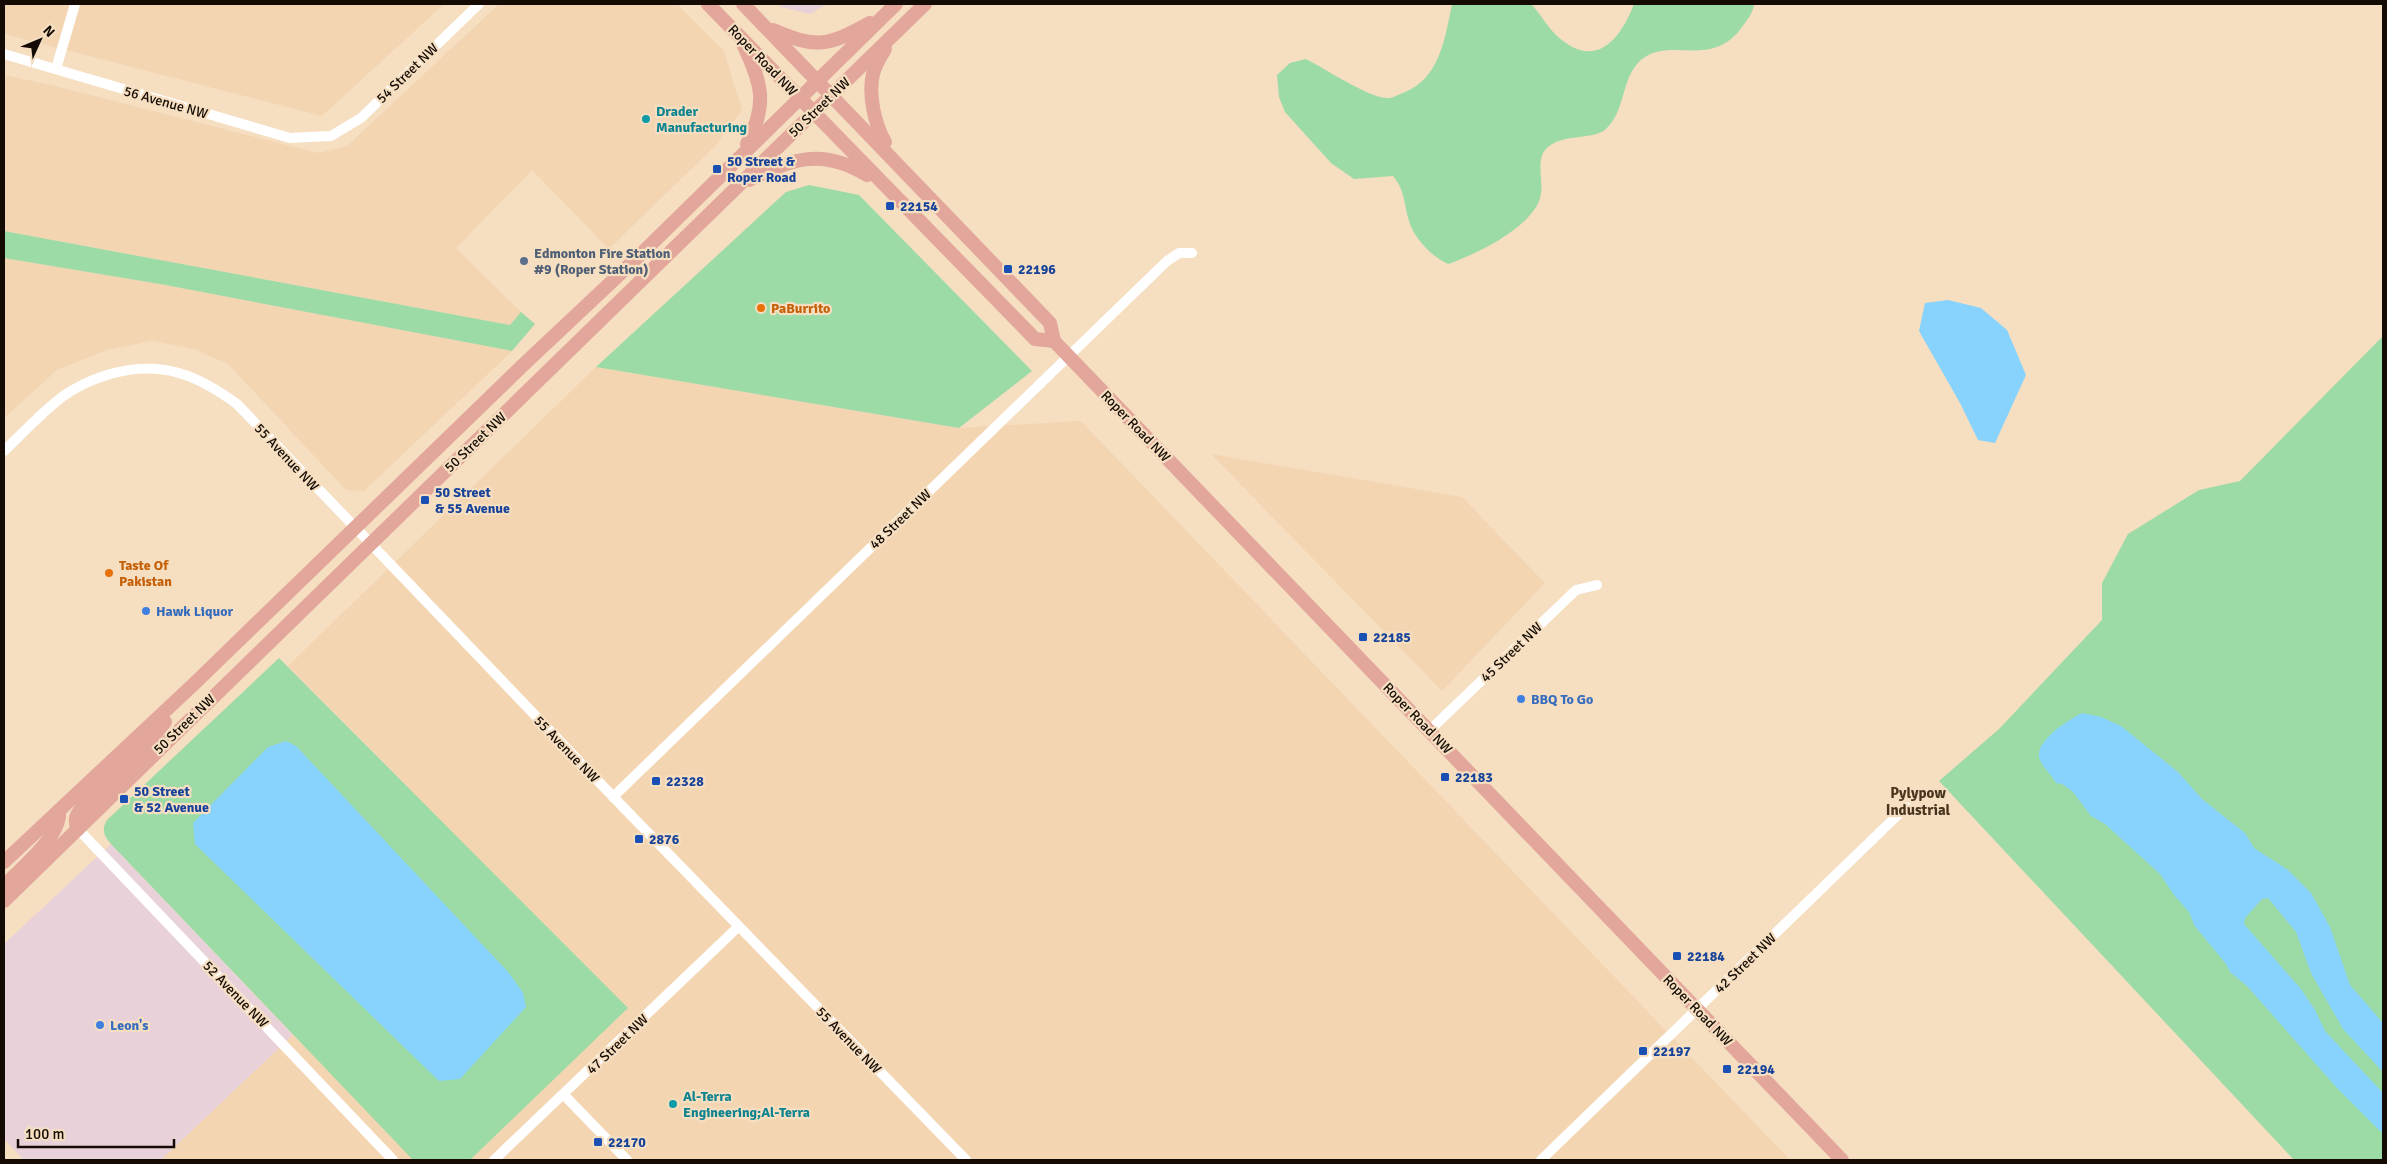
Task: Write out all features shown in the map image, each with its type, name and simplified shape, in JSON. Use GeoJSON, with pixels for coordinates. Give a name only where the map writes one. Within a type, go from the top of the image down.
{"type":"FeatureCollection","features":[{"type":"Feature","properties":{"kind":"main road","name":"Roper Road NW"},"geometry":{"type":"LineString","coordinates":[[708,4],[1035,339],[1054,341]]}},
{"type":"Feature","properties":{"kind":"main road","name":"Roper Road NW"},"geometry":{"type":"LineString","coordinates":[[743,4],[819,80],[1050,323],[1054,341],[1068,356],[1842,1160]]}},
{"type":"Feature","properties":{"kind":"main road","name":"50 Street NW"},"geometry":{"type":"LineString","coordinates":[[4,862],[196,682],[639,256],[896,4]]}},
{"type":"Feature","properties":{"kind":"main road","name":"50 Street NW"},"geometry":{"type":"LineString","coordinates":[[4,901],[925,4]]}},
{"type":"Feature","properties":{"kind":"main road"},"geometry":{"type":"LineString","coordinates":[[766,27],[798,40],[817,43],[845,36],[884,16]]}},
{"type":"Feature","properties":{"kind":"main road"},"geometry":{"type":"LineString","coordinates":[[896,32],[879,60],[873,75],[873,93],[877,128],[897,163]]}},
{"type":"Feature","properties":{"kind":"main road"},"geometry":{"type":"LineString","coordinates":[[738,34],[760,87],[761,104],[759,121],[741,155]]}},
{"type":"Feature","properties":{"kind":"main road"},"geometry":{"type":"LineString","coordinates":[[738,186],[783,164],[815,158],[840,161],[882,183]]}},
{"type":"Feature","properties":{"kind":"main road"},"geometry":{"type":"LineString","coordinates":[[78,829],[75,823],[76,816],[83,806],[152,737],[196,682]]}},
{"type":"Feature","properties":{"kind":"main road"},"geometry":{"type":"LineString","coordinates":[[4,886],[53,834],[60,820],[59,811]]}},
{"type":"Feature","properties":{"kind":"street"},"geometry":{"type":"LineString","coordinates":[[56,69],[75,4]]}},
{"type":"Feature","properties":{"kind":"street","name":"54 Street NW"},"geometry":{"type":"LineString","coordinates":[[330,136],[361,118],[479,4]]}},
{"type":"Feature","properties":{"kind":"street","name":"56 Avenue NW"},"geometry":{"type":"LineString","coordinates":[[4,54],[290,138],[330,136]]}},
{"type":"Feature","properties":{"kind":"street","name":"48 Street NW"},"geometry":{"type":"LineString","coordinates":[[614,797],[1167,261],[1179,253],[1192,253]]}},
{"type":"Feature","properties":{"kind":"street","name":"55 Avenue NW"},"geometry":{"type":"LineString","coordinates":[[4,451],[56,402],[83,384],[130,368],[150,367],[171,370],[215,388],[237,404],[738,927],[966,1160]]}},
{"type":"Feature","properties":{"kind":"street","name":"45 Street NW"},"geometry":{"type":"LineString","coordinates":[[1430,730],[1576,590],[1597,585]]}},
{"type":"Feature","properties":{"kind":"street","name":"42 Street NW"},"geometry":{"type":"LineString","coordinates":[[1541,1160],[1906,806]]}},
{"type":"Feature","properties":{"kind":"street","name":"52 Avenue NW"},"geometry":{"type":"LineString","coordinates":[[78,829],[393,1160]]}},
{"type":"Feature","properties":{"kind":"street","name":"47 Street NW"},"geometry":{"type":"LineString","coordinates":[[494,1160],[738,927]]}},
{"type":"Feature","properties":{"kind":"street"},"geometry":{"type":"LineString","coordinates":[[564,1095],[627,1160]]}},
{"type":"Feature","properties":{"kind":"shaded area"},"geometry":{"type":"Polygon","coordinates":[[[4,4],[444,4],[322,116],[4,34],[4,4]]]}},
{"type":"Feature","properties":{"kind":"shaded area"},"geometry":{"type":"Polygon","coordinates":[[[499,4],[677,4],[724,51],[742,110],[717,144],[609,249],[532,170],[456,248],[521,312],[510,325],[4,231],[4,75],[51,85],[318,153],[347,146],[499,4]]]}},
{"type":"Feature","properties":{"kind":"shaded area"},"geometry":{"type":"Polygon","coordinates":[[[778,4],[827,4],[810,14],[781,7],[778,4]]]}},
{"type":"Feature","properties":{"kind":"shaded area"},"geometry":{"type":"Polygon","coordinates":[[[4,258],[160,284],[512,351],[364,491],[346,490],[228,364],[194,349],[152,341],[107,350],[57,370],[4,418],[4,258]]]}},
{"type":"Feature","properties":{"kind":"shaded area"},"geometry":{"type":"Polygon","coordinates":[[[596,367],[959,428],[1081,421],[1790,1160],[470,1160],[627,1008],[288,666],[596,367]]]}},
{"type":"Feature","properties":{"kind":"shaded area"},"geometry":{"type":"Polygon","coordinates":[[[1211,454],[1462,497],[1545,583],[1442,691],[1211,454]]]}},
{"type":"Feature","properties":{"kind":"shaded area"},"geometry":{"type":"Polygon","coordinates":[[[111,844],[293,1035],[161,1160],[24,1160],[4,1139],[4,944],[111,844]]]}},
{"type":"Feature","properties":{"kind":"shaded area"},"geometry":{"type":"Polygon","coordinates":[[[293,1035],[419,1160],[161,1160],[293,1035]]]}},
{"type":"Feature","properties":{"kind":"green space"},"geometry":{"type":"Polygon","coordinates":[[[1452,4],[1531,4],[1555,34],[1569,45],[1581,50],[1593,51],[1603,47],[1621,30],[1634,4],[1754,4],[1748,19],[1742,27],[1729,40],[1716,47],[1702,50],[1661,51],[1648,55],[1637,64],[1628,80],[1617,114],[1606,129],[1594,135],[1561,140],[1543,153],[1541,158],[1541,193],[1537,205],[1529,216],[1504,237],[1474,254],[1448,264],[1430,252],[1415,234],[1409,221],[1402,192],[1393,176],[1354,179],[1331,163],[1285,112],[1279,97],[1277,75],[1290,63],[1306,59],[1371,94],[1381,97],[1394,97],[1415,87],[1433,68],[1447,30],[1452,4]]]}},
{"type":"Feature","properties":{"kind":"green space"},"geometry":{"type":"Polygon","coordinates":[[[809,185],[859,195],[1032,371],[959,428],[596,367],[786,192],[809,185]]]}},
{"type":"Feature","properties":{"kind":"green space"},"geometry":{"type":"Polygon","coordinates":[[[4,231],[510,325],[521,312],[535,324],[512,351],[160,284],[4,258],[4,231]]]}},
{"type":"Feature","properties":{"kind":"green space"},"geometry":{"type":"Polygon","coordinates":[[[2383,336],[2383,1160],[2294,1160],[1939,781],[1999,729],[2102,620],[2102,583],[2128,534],[2199,490],[2240,481],[2383,336]]]}},
{"type":"Feature","properties":{"kind":"green space"},"geometry":{"type":"Polygon","coordinates":[[[279,658],[628,1008],[470,1160],[413,1160],[105,836],[104,827],[107,820],[279,658]]]}},
{"type":"Feature","properties":{"kind":"water"},"geometry":{"type":"Polygon","coordinates":[[[1948,300],[1981,308],[2007,330],[2026,375],[1995,443],[1978,440],[1960,403],[1919,331],[1925,303],[1948,300]]]}},
{"type":"Feature","properties":{"kind":"water"},"geometry":{"type":"Polygon","coordinates":[[[2082,713],[2101,717],[2121,726],[2178,772],[2202,799],[2245,833],[2254,848],[2288,870],[2311,893],[2330,927],[2350,985],[2383,1023],[2383,1072],[2343,1029],[2311,973],[2296,932],[2268,898],[2262,899],[2245,918],[2244,924],[2301,989],[2315,1010],[2325,1031],[2383,1093],[2383,1134],[2337,1088],[2247,986],[2230,972],[2226,964],[2194,925],[2189,912],[2174,895],[2160,874],[2105,824],[2091,816],[2073,792],[2062,784],[2056,783],[2043,766],[2039,753],[2047,739],[2069,720],[2082,713]]]}},
{"type":"Feature","properties":{"kind":"water"},"geometry":{"type":"Polygon","coordinates":[[[286,741],[296,746],[509,973],[523,993],[526,1007],[460,1079],[439,1081],[195,844],[193,823],[268,747],[286,741]]]}},
{"type":"Feature","properties":{"kind":"place","name":"Drader Manufacturing"},"geometry":{"type":"Point","coordinates":[646,119]}},
{"type":"Feature","properties":{"kind":"place","name":"50 Street & Roper Road"},"geometry":{"type":"Point","coordinates":[717,169]}},
{"type":"Feature","properties":{"kind":"place","name":"22154"},"geometry":{"type":"Point","coordinates":[890,206]}},
{"type":"Feature","properties":{"kind":"place","name":"Edmonton Fire Station #9 (Roper Station)"},"geometry":{"type":"Point","coordinates":[524,261]}},
{"type":"Feature","properties":{"kind":"place","name":"22196"},"geometry":{"type":"Point","coordinates":[1008,269]}},
{"type":"Feature","properties":{"kind":"place","name":"PaBurrito"},"geometry":{"type":"Point","coordinates":[761,308]}},
{"type":"Feature","properties":{"kind":"place","name":"50 Street & 55 Avenue"},"geometry":{"type":"Point","coordinates":[425,500]}},
{"type":"Feature","properties":{"kind":"place","name":"Taste Of Pakistan"},"geometry":{"type":"Point","coordinates":[109,573]}},
{"type":"Feature","properties":{"kind":"place","name":"Hawk Liquor"},"geometry":{"type":"Point","coordinates":[146,611]}},
{"type":"Feature","properties":{"kind":"place","name":"22185"},"geometry":{"type":"Point","coordinates":[1363,637]}},
{"type":"Feature","properties":{"kind":"place","name":"BBQ To Go"},"geometry":{"type":"Point","coordinates":[1521,699]}},
{"type":"Feature","properties":{"kind":"place","name":"22183"},"geometry":{"type":"Point","coordinates":[1445,777]}},
{"type":"Feature","properties":{"kind":"place","name":"22328"},"geometry":{"type":"Point","coordinates":[656,781]}},
{"type":"Feature","properties":{"kind":"place","name":"50 Street & 52 Avenue"},"geometry":{"type":"Point","coordinates":[124,799]}},
{"type":"Feature","properties":{"kind":"place","name":"2876"},"geometry":{"type":"Point","coordinates":[639,839]}},
{"type":"Feature","properties":{"kind":"place","name":"22184"},"geometry":{"type":"Point","coordinates":[1677,956]}},
{"type":"Feature","properties":{"kind":"place","name":"Leon's"},"geometry":{"type":"Point","coordinates":[100,1025]}},
{"type":"Feature","properties":{"kind":"place","name":"22197"},"geometry":{"type":"Point","coordinates":[1643,1051]}},
{"type":"Feature","properties":{"kind":"place","name":"22194"},"geometry":{"type":"Point","coordinates":[1727,1069]}},
{"type":"Feature","properties":{"kind":"place","name":"Al-Terra Engineering;Al-Terra"},"geometry":{"type":"Point","coordinates":[673,1104]}},
{"type":"Feature","properties":{"kind":"place","name":"22170"},"geometry":{"type":"Point","coordinates":[598,1142]}},
{"type":"Feature","properties":{"kind":"district","name":"Pylypow Industrial"},"geometry":{"type":"Point","coordinates":[1918,802]}}]}
